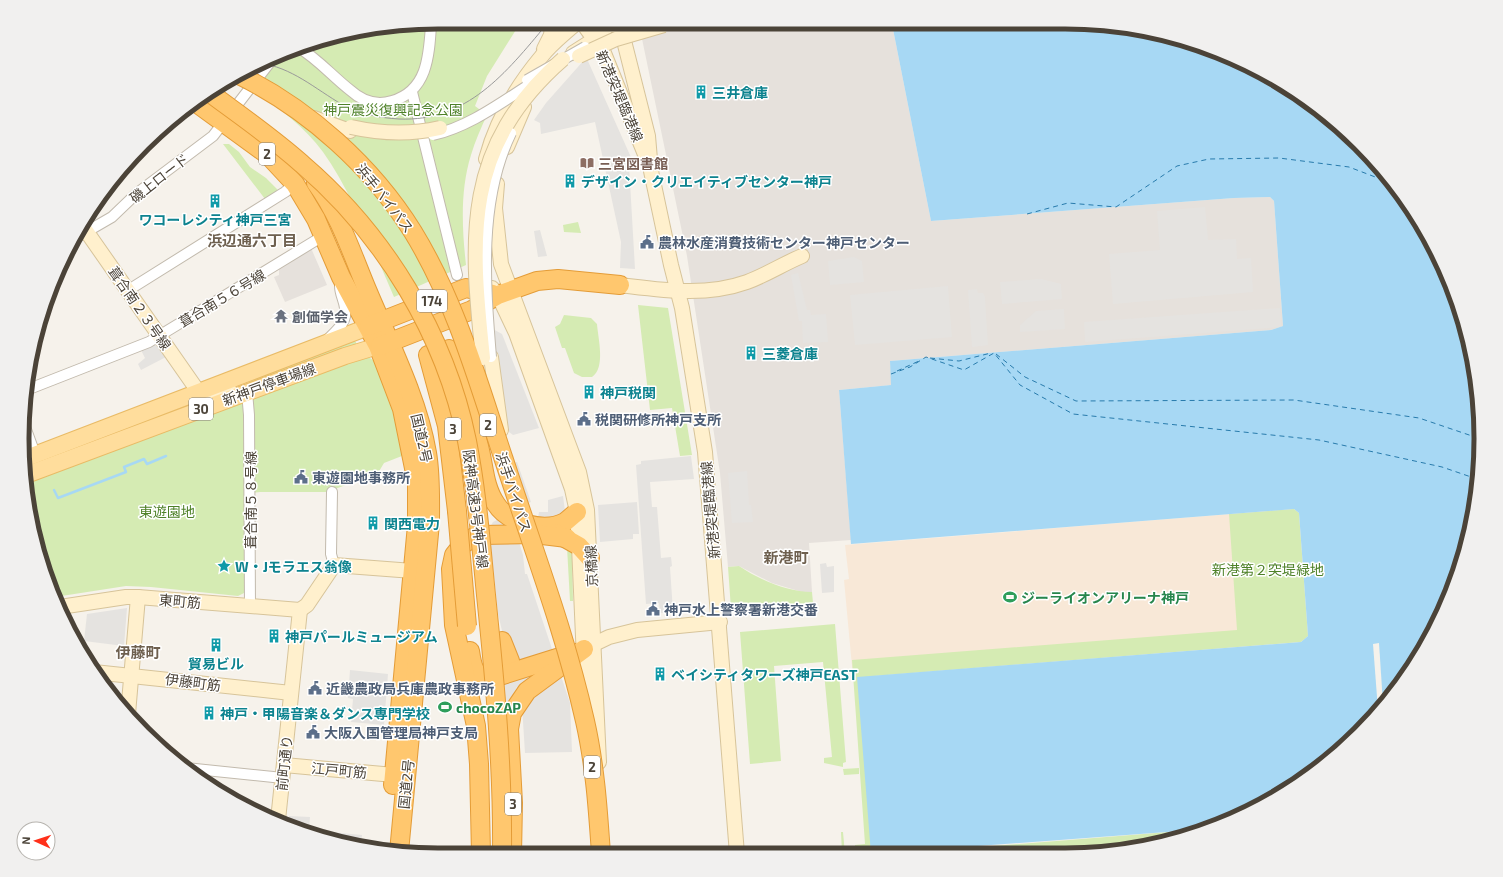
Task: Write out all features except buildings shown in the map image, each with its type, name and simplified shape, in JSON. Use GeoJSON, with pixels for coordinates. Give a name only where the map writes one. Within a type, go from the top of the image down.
{"type":"FeatureCollection","features":[{"type":"Feature","properties":{"kind":"highway","name":"浜手バイパス"},"geometry":{"type":"LineString","coordinates":[[244,78],[314,123],[362,167],[388,197],[412,231],[432,266],[460,331],[575,681],[585,722],[595,781],[601,848]]}},
{"type":"Feature","properties":{"kind":"highway","name":"浜手バイパス"},"geometry":{"type":"LineString","coordinates":[[240,81],[272,95],[311,126],[359,169],[409,232],[429,268],[448,309],[503,468],[555,629],[582,723],[592,783],[597,848]]}},
{"type":"Feature","properties":{"kind":"highway","name":"国道2号"},"geometry":{"type":"LineString","coordinates":[[217,94],[236,108],[297,160],[328,199],[342,226],[374,325]]}},
{"type":"Feature","properties":{"kind":"highway","name":"阪神高速3号神戸線"},"geometry":{"type":"LineString","coordinates":[[214,96],[303,164],[340,199],[389,260],[427,326],[449,380],[467,441],[480,526],[498,720],[502,795],[502,848]]}},
{"type":"Feature","properties":{"kind":"highway","name":"阪神高速3号神戸線"},"geometry":{"type":"LineString","coordinates":[[205,103],[282,161],[337,212],[358,236],[384,272],[406,309],[428,355],[448,408],[455,437],[469,528],[489,751],[491,848]]}},
{"type":"Feature","properties":{"kind":"highway","name":"国道2号"},"geometry":{"type":"LineString","coordinates":[[200,106],[268,155],[295,184],[311,210],[341,277],[374,325],[416,411],[427,452],[430,478],[430,523],[400,846]]}},
{"type":"Feature","properties":{"kind":"highway","name":"3"},"geometry":{"type":"LineString","coordinates":[[389,260],[425,303],[449,350],[465,394],[480,448],[486,483],[496,505],[510,518],[562,533]]}},
{"type":"Feature","properties":{"kind":"highway","name":"174"},"geometry":{"type":"LineString","coordinates":[[384,344],[472,310],[505,292],[537,281],[553,278],[620,285]]}},
{"type":"Feature","properties":{"kind":"highway","name":"174"},"geometry":{"type":"LineString","coordinates":[[374,325],[466,288],[505,292]]}},
{"type":"Feature","properties":{"kind":"highway","name":"国道2号"},"geometry":{"type":"LineString","coordinates":[[384,344],[402,409],[418,483],[417,525],[387,844]]}},
{"type":"Feature","properties":{"kind":"highway","name":"3"},"geometry":{"type":"LineString","coordinates":[[428,355],[443,408],[450,445],[461,626],[474,669],[479,675],[486,679],[496,678],[537,666],[589,646]]}},
{"type":"Feature","properties":{"kind":"highway"},"geometry":{"type":"LineString","coordinates":[[480,526],[492,601],[502,641],[510,661]]}},
{"type":"Feature","properties":{"kind":"highway","name":"3"},"geometry":{"type":"LineString","coordinates":[[481,848],[480,770],[476,726],[451,569],[452,561],[458,550],[467,540],[482,535],[562,533]]}},
{"type":"Feature","properties":{"kind":"highway","name":"3"},"geometry":{"type":"LineString","coordinates":[[512,848],[513,803],[510,725],[516,705],[537,683],[572,660],[589,646]]}},
{"type":"Feature","properties":{"kind":"main road","name":"新神戸停車場線"},"geometry":{"type":"LineString","coordinates":[[30,456],[374,325]]}},
{"type":"Feature","properties":{"kind":"main road","name":"新神戸停車場線"},"geometry":{"type":"LineString","coordinates":[[31,473],[345,356],[384,344]]}},
{"type":"Feature","properties":{"kind":"main road"},"geometry":{"type":"LineString","coordinates":[[201,390],[212,389],[234,383],[241,386],[245,393]]}},
{"type":"Feature","properties":{"kind":"street"},"geometry":{"type":"LineString","coordinates":[[305,52],[326,68],[350,91],[367,101],[377,104],[401,98],[412,92],[421,78],[427,62],[431,29]]}},
{"type":"Feature","properties":{"kind":"street"},"geometry":{"type":"LineString","coordinates":[[541,57],[552,35],[552,29]]}},
{"type":"Feature","properties":{"kind":"street"},"geometry":{"type":"LineString","coordinates":[[505,292],[482,276],[479,263],[478,220],[484,164],[496,128],[517,89],[541,57],[570,29]]}},
{"type":"Feature","properties":{"kind":"street","name":"新港突堤臨港線"},"geometry":{"type":"LineString","coordinates":[[587,29],[604,53],[651,171]]}},
{"type":"Feature","properties":{"kind":"street"},"geometry":{"type":"LineString","coordinates":[[505,292],[495,208],[498,178],[506,149],[525,106],[537,89],[577,50],[614,29]]}},
{"type":"Feature","properties":{"kind":"street","name":"新港突堤臨港線"},"geometry":{"type":"LineString","coordinates":[[623,29],[648,136],[651,171],[682,308],[706,461],[720,622],[737,848]]}},
{"type":"Feature","properties":{"kind":"street"},"geometry":{"type":"LineString","coordinates":[[272,95],[324,117],[365,130],[410,133],[440,128],[455,124],[471,116],[543,70],[593,43],[634,29]]}},
{"type":"Feature","properties":{"kind":"street"},"geometry":{"type":"LineString","coordinates":[[272,95],[317,120],[350,131],[379,137],[411,138],[457,128],[579,56],[616,39],[648,29]]}},
{"type":"Feature","properties":{"kind":"street"},"geometry":{"type":"LineString","coordinates":[[517,501],[501,432],[491,357],[487,298],[487,243],[492,193],[500,159],[519,115],[530,100],[555,74],[579,56]]}},
{"type":"Feature","properties":{"kind":"street"},"geometry":{"type":"LineString","coordinates":[[503,468],[487,384],[479,316],[476,250],[479,206],[485,174],[490,159],[511,116],[530,91],[564,59]]}},
{"type":"Feature","properties":{"kind":"street","name":"磯上ロード"},"geometry":{"type":"LineString","coordinates":[[88,227],[112,217],[136,194],[213,136],[267,67]]}},
{"type":"Feature","properties":{"kind":"street"},"geometry":{"type":"LineString","coordinates":[[412,92],[457,275]]}},
{"type":"Feature","properties":{"kind":"street"},"geometry":{"type":"LineString","coordinates":[[127,291],[285,192],[295,184]]}},
{"type":"Feature","properties":{"kind":"street","name":"葺合南２３号線"},"geometry":{"type":"LineString","coordinates":[[86,231],[127,291],[201,390]]}},
{"type":"Feature","properties":{"kind":"street","name":"葺合南５６号線"},"geometry":{"type":"LineString","coordinates":[[33,386],[160,336],[323,236]]}},
{"type":"Feature","properties":{"kind":"street"},"geometry":{"type":"LineString","coordinates":[[620,285],[678,291],[700,291],[731,287],[745,283],[802,256]]}},
{"type":"Feature","properties":{"kind":"street"},"geometry":{"type":"LineString","coordinates":[[325,343],[343,322],[346,314],[340,293],[341,277]]}},
{"type":"Feature","properties":{"kind":"street","name":"京橋線"},"geometry":{"type":"LineString","coordinates":[[505,292],[579,472],[587,510],[562,533]]}},
{"type":"Feature","properties":{"kind":"street","name":"京橋線"},"geometry":{"type":"LineString","coordinates":[[505,292],[516,333],[567,470],[562,533],[589,646],[604,848]]}},
{"type":"Feature","properties":{"kind":"street","name":"葺合南５８号線"},"geometry":{"type":"LineString","coordinates":[[245,393],[249,415],[250,607]]}},
{"type":"Feature","properties":{"kind":"street"},"geometry":{"type":"LineString","coordinates":[[300,610],[307,605],[334,565],[331,554],[332,492]]}},
{"type":"Feature","properties":{"kind":"street"},"geometry":{"type":"LineString","coordinates":[[334,565],[413,571]]}},
{"type":"Feature","properties":{"kind":"street","name":"東町筋"},"geometry":{"type":"LineString","coordinates":[[65,606],[126,597],[138,597],[300,610]]}},
{"type":"Feature","properties":{"kind":"street"},"geometry":{"type":"LineString","coordinates":[[129,706],[138,597]]}},
{"type":"Feature","properties":{"kind":"street","name":"前町通り"},"geometry":{"type":"LineString","coordinates":[[279,815],[300,610]]}},
{"type":"Feature","properties":{"kind":"street"},"geometry":{"type":"LineString","coordinates":[[589,646],[624,632],[720,622]]}},
{"type":"Feature","properties":{"kind":"street","name":"京橋線"},"geometry":{"type":"LineString","coordinates":[[589,646],[592,848]]}},
{"type":"Feature","properties":{"kind":"street","name":"伊藤町筋"},"geometry":{"type":"LineString","coordinates":[[103,673],[291,693]]}},
{"type":"Feature","properties":{"kind":"street","name":"江戸町筋"},"geometry":{"type":"LineString","coordinates":[[196,768],[394,774]]}},
{"type":"Feature","properties":{"kind":"shaded area"},"geometry":{"type":"Polygon","coordinates":[[[639,29],[893,29],[931,221],[1234,198],[1270,197],[1274,201],[1283,326],[1271,330],[890,361],[892,385],[839,390],[851,540],[809,543],[812,592],[802,592],[772,583],[739,566],[728,567],[720,473],[687,256],[639,29]]]}},
{"type":"Feature","properties":{"kind":"shaded area"},"geometry":{"type":"Polygon","coordinates":[[[585,59],[587,59],[634,164],[629,165],[635,269],[620,268],[621,242],[595,122],[541,134],[540,123],[534,120],[546,103],[585,59]]]}},
{"type":"Feature","properties":{"kind":"shaded area"},"geometry":{"type":"Polygon","coordinates":[[[1205,207],[1208,240],[1236,239],[1237,259],[1251,258],[1253,292],[1113,304],[1109,254],[1160,250],[1157,211],[1205,207]]]}},
{"type":"Feature","properties":{"kind":"shaded area"},"geometry":{"type":"Polygon","coordinates":[[[540,230],[547,256],[538,257],[534,231],[540,230]]]}},
{"type":"Feature","properties":{"kind":"shaded area"},"geometry":{"type":"Polygon","coordinates":[[[776,233],[778,245],[772,246],[770,234],[776,233]]]}},
{"type":"Feature","properties":{"kind":"shaded area"},"geometry":{"type":"Polygon","coordinates":[[[311,248],[327,285],[285,302],[274,277],[279,275],[279,269],[311,248]]]}},
{"type":"Feature","properties":{"kind":"shaded area"},"geometry":{"type":"Polygon","coordinates":[[[854,257],[862,261],[864,282],[830,285],[828,261],[854,257]]]}},
{"type":"Feature","properties":{"kind":"shaded area"},"geometry":{"type":"Polygon","coordinates":[[[798,273],[807,310],[810,310],[811,315],[826,314],[828,342],[803,343],[802,321],[799,321],[791,275],[798,273]]]}},
{"type":"Feature","properties":{"kind":"shaded area"},"geometry":{"type":"Polygon","coordinates":[[[1041,279],[1061,284],[1062,299],[1002,304],[1000,282],[1041,279]]]}},
{"type":"Feature","properties":{"kind":"shaded area"},"geometry":{"type":"Polygon","coordinates":[[[948,286],[952,337],[855,345],[850,295],[948,286]]]}},
{"type":"Feature","properties":{"kind":"shaded area"},"geometry":{"type":"Polygon","coordinates":[[[977,289],[978,293],[983,293],[985,297],[988,345],[972,347],[968,290],[977,289]]]}},
{"type":"Feature","properties":{"kind":"shaded area"},"geometry":{"type":"Polygon","coordinates":[[[1280,308],[1281,327],[1085,342],[1084,322],[1280,308]]]}},
{"type":"Feature","properties":{"kind":"shaded area"},"geometry":{"type":"Polygon","coordinates":[[[1064,309],[1065,329],[1020,332],[1020,325],[1036,311],[1064,309]]]}},
{"type":"Feature","properties":{"kind":"shaded area"},"geometry":{"type":"Polygon","coordinates":[[[491,328],[502,334],[539,428],[513,435],[509,432],[491,328]]]}},
{"type":"Feature","properties":{"kind":"shaded area"},"geometry":{"type":"Polygon","coordinates":[[[155,341],[166,357],[141,370],[138,364],[145,358],[140,348],[155,341]]]}},
{"type":"Feature","properties":{"kind":"shaded area"},"geometry":{"type":"Polygon","coordinates":[[[691,456],[694,479],[650,482],[652,507],[657,507],[661,558],[671,557],[672,566],[670,567],[673,612],[660,613],[659,603],[646,604],[636,465],[641,464],[641,461],[691,456]]]}},
{"type":"Feature","properties":{"kind":"shaded area"},"geometry":{"type":"Polygon","coordinates":[[[517,462],[531,502],[526,504],[504,466],[517,462]]]}},
{"type":"Feature","properties":{"kind":"shaded area"},"geometry":{"type":"Polygon","coordinates":[[[747,471],[749,505],[751,505],[753,522],[732,523],[728,473],[747,471]]]}},
{"type":"Feature","properties":{"kind":"shaded area"},"geometry":{"type":"Polygon","coordinates":[[[563,496],[565,511],[557,518],[538,518],[539,512],[548,512],[548,500],[563,496]]]}},
{"type":"Feature","properties":{"kind":"shaded area"},"geometry":{"type":"Polygon","coordinates":[[[637,502],[639,534],[633,534],[633,539],[600,542],[598,505],[637,502]]]}},
{"type":"Feature","properties":{"kind":"shaded area"},"geometry":{"type":"Polygon","coordinates":[[[1294,509],[1308,636],[853,677],[844,580],[849,579],[845,545],[1294,509]]]}},
{"type":"Feature","properties":{"kind":"shaded area"},"geometry":{"type":"Polygon","coordinates":[[[502,520],[515,529],[523,555],[525,574],[527,574],[570,703],[572,752],[525,753],[522,706],[517,687],[504,712],[497,644],[504,639],[498,614],[489,529],[493,522],[502,520]]]}},
{"type":"Feature","properties":{"kind":"shaded area"},"geometry":{"type":"Polygon","coordinates":[[[826,563],[827,567],[834,566],[834,592],[822,593],[820,564],[826,563]]]}},
{"type":"Feature","properties":{"kind":"shaded area"},"geometry":{"type":"Polygon","coordinates":[[[127,608],[124,646],[84,641],[87,614],[127,608]]]}},
{"type":"Feature","properties":{"kind":"shaded area"},"geometry":{"type":"Polygon","coordinates":[[[350,670],[388,674],[384,725],[351,722],[353,699],[348,698],[350,670]]]}},
{"type":"Feature","properties":{"kind":"shaded area"},"geometry":{"type":"Polygon","coordinates":[[[289,816],[310,817],[309,827],[307,826],[289,819],[289,816]]]}},
{"type":"Feature","properties":{"kind":"shaded area"},"geometry":{"type":"Polygon","coordinates":[[[325,831],[362,835],[361,840],[325,831]]]}},
{"type":"Feature","properties":{"kind":"green space","name":"神戸震災復興記念公園"},"geometry":{"type":"Polygon","coordinates":[[[516,29],[487,76],[475,106],[487,115],[478,135],[467,168],[465,182],[463,224],[466,265],[394,297],[354,205],[334,169],[314,141],[294,121],[242,80],[282,60],[333,43],[359,37],[412,30],[516,29]]]}},
{"type":"Feature","properties":{"kind":"green space"},"geometry":{"type":"Polygon","coordinates":[[[223,144],[229,144],[239,152],[250,167],[266,178],[278,190],[265,199],[223,144]]]}},
{"type":"Feature","properties":{"kind":"green space"},"geometry":{"type":"Polygon","coordinates":[[[578,222],[581,233],[564,232],[563,225],[578,222]]]}},
{"type":"Feature","properties":{"kind":"green space"},"geometry":{"type":"Polygon","coordinates":[[[638,305],[668,308],[692,455],[680,456],[672,408],[650,410],[638,305]]]}},
{"type":"Feature","properties":{"kind":"green space"},"geometry":{"type":"Polygon","coordinates":[[[564,315],[591,318],[597,324],[600,345],[600,360],[599,367],[592,377],[582,377],[574,373],[565,348],[562,348],[555,327],[560,324],[564,315]]]}},
{"type":"Feature","properties":{"kind":"green space"},"geometry":{"type":"Polygon","coordinates":[[[353,340],[356,342],[356,346],[254,384],[250,382],[249,378],[304,358],[309,359],[353,340]]]}},
{"type":"Feature","properties":{"kind":"green space","name":"東遊園地"},"geometry":{"type":"Polygon","coordinates":[[[361,357],[370,358],[377,363],[396,412],[407,454],[384,463],[378,473],[327,492],[260,492],[244,494],[244,593],[238,596],[151,587],[126,586],[61,596],[43,544],[37,518],[32,480],[361,357]]]}},
{"type":"Feature","properties":{"kind":"green space","name":"新港第２突堤緑地"},"geometry":{"type":"Polygon","coordinates":[[[1294,509],[1299,513],[1308,636],[1301,642],[875,676],[888,848],[855,848],[855,845],[865,844],[852,660],[1237,630],[1229,514],[1294,509]]]}},
{"type":"Feature","properties":{"kind":"green space"},"geometry":{"type":"Polygon","coordinates":[[[567,547],[572,551],[573,601],[570,601],[567,547]]]}},
{"type":"Feature","properties":{"kind":"green space"},"geometry":{"type":"Polygon","coordinates":[[[739,566],[774,584],[793,590],[812,592],[813,603],[731,609],[728,567],[739,566]]]}},
{"type":"Feature","properties":{"kind":"green space"},"geometry":{"type":"Polygon","coordinates":[[[835,624],[846,762],[843,763],[843,767],[824,763],[824,758],[832,757],[823,662],[774,666],[781,761],[750,764],[740,632],[835,624]]]}},
{"type":"Feature","properties":{"kind":"green space"},"geometry":{"type":"Polygon","coordinates":[[[859,768],[859,774],[844,775],[843,769],[859,768]]]}},
{"type":"Feature","properties":{"kind":"green space"},"geometry":{"type":"Polygon","coordinates":[[[1179,831],[1144,840],[1091,847],[967,848],[1179,831]]]}},
{"type":"Feature","properties":{"kind":"green space"},"geometry":{"type":"Polygon","coordinates":[[[841,832],[843,832],[844,848],[842,848],[841,832]]]}},
{"type":"Feature","properties":{"kind":"water"},"geometry":{"type":"Polygon","coordinates":[[[893,29],[1091,30],[1144,37],[1196,51],[1246,71],[1292,98],[1314,114],[1335,131],[1372,168],[1405,211],[1432,257],[1443,282],[1460,333],[1466,359],[1473,412],[1474,438],[1473,465],[1466,518],[1460,544],[1443,595],[1432,620],[1405,666],[1372,709],[1354,728],[1335,746],[1292,779],[1246,806],[1221,817],[1180,831],[952,848],[871,848],[857,677],[1301,642],[1308,636],[1299,513],[1294,509],[851,544],[839,390],[891,385],[890,361],[1271,330],[1283,326],[1274,201],[1270,197],[1234,198],[931,221],[893,29]]]}},
{"type":"Feature","properties":{"kind":"pier"},"geometry":{"type":"Polygon","coordinates":[[[1379,643],[1382,696],[1377,702],[1373,644],[1379,643]]]}},
{"type":"Feature","properties":{"kind":"waterway"},"geometry":{"type":"LineString","coordinates":[[54,490],[58,498],[126,472],[124,467],[144,459],[147,464],[166,456]]}},
{"type":"Feature","properties":{"kind":"ferry route"},"geometry":{"type":"LineString","coordinates":[[1027,214],[1068,203],[1116,207],[1177,166],[1209,159],[1279,158],[1349,167],[1381,179]]}},
{"type":"Feature","properties":{"kind":"ferry route"},"geometry":{"type":"LineString","coordinates":[[930,358],[959,361],[991,353]]}},
{"type":"Feature","properties":{"kind":"ferry route"},"geometry":{"type":"LineString","coordinates":[[891,374],[910,367],[926,357],[964,370],[994,353],[1020,385],[1073,414],[1319,440],[1442,467],[1472,477]]}},
{"type":"Feature","properties":{"kind":"ferry route"},"geometry":{"type":"LineString","coordinates":[[996,354],[1025,377],[1076,401],[1294,400],[1419,418],[1474,437]]}},
{"type":"Feature","properties":{"kind":"ferry route"},"geometry":{"type":"LineString","coordinates":[[897,371],[919,361]]}},
{"type":"Feature","properties":{"kind":"tram line"},"geometry":{"type":"LineString","coordinates":[[271,65],[293,74],[343,105],[356,111],[377,117],[399,119],[423,118],[445,112],[465,103],[483,91],[500,77],[543,29]]}},
{"type":"Feature","properties":{"kind":"place","name":"三井倉庫"},"geometry":{"type":"Point","coordinates":[701,92]}},
{"type":"Feature","properties":{"kind":"place","name":"三宮図書館"},"geometry":{"type":"Point","coordinates":[587,163]}},
{"type":"Feature","properties":{"kind":"place","name":"デザイン・クリエイティブセンター神戸"},"geometry":{"type":"Point","coordinates":[570,181]}},
{"type":"Feature","properties":{"kind":"place","name":"ワコーレシティ神戸三宮"},"geometry":{"type":"Point","coordinates":[215,201]}},
{"type":"Feature","properties":{"kind":"place","name":"農林水産消費技術センター神戸センター"},"geometry":{"type":"Point","coordinates":[647,242]}},
{"type":"Feature","properties":{"kind":"place","name":"創価学会"},"geometry":{"type":"Point","coordinates":[281,316]}},
{"type":"Feature","properties":{"kind":"place","name":"三菱倉庫"},"geometry":{"type":"Point","coordinates":[751,353]}},
{"type":"Feature","properties":{"kind":"place","name":"神戸税関"},"geometry":{"type":"Point","coordinates":[589,392]}},
{"type":"Feature","properties":{"kind":"place","name":"税関研修所神戸支所"},"geometry":{"type":"Point","coordinates":[584,419]}},
{"type":"Feature","properties":{"kind":"place","name":"東遊園地事務所"},"geometry":{"type":"Point","coordinates":[301,477]}},
{"type":"Feature","properties":{"kind":"place","name":"関西電力"},"geometry":{"type":"Point","coordinates":[373,523]}},
{"type":"Feature","properties":{"kind":"place","name":"W・Jモラエス翁像"},"geometry":{"type":"Point","coordinates":[224,566]}},
{"type":"Feature","properties":{"kind":"place","name":"ジーライオンアリーナ神戸"},"geometry":{"type":"Point","coordinates":[1010,597]}},
{"type":"Feature","properties":{"kind":"place","name":"神戸水上警察署新港交番"},"geometry":{"type":"Point","coordinates":[653,609]}},
{"type":"Feature","properties":{"kind":"place","name":"神戸パールミュージアム"},"geometry":{"type":"Point","coordinates":[274,636]}},
{"type":"Feature","properties":{"kind":"place","name":"貿易ビル"},"geometry":{"type":"Point","coordinates":[216,645]}},
{"type":"Feature","properties":{"kind":"place","name":"ベイシティタワーズ神戸EAST"},"geometry":{"type":"Point","coordinates":[660,674]}},
{"type":"Feature","properties":{"kind":"place","name":"近畿農政局兵庫農政事務所"},"geometry":{"type":"Point","coordinates":[315,688]}},
{"type":"Feature","properties":{"kind":"place","name":"chocoZAP"},"geometry":{"type":"Point","coordinates":[445,707]}},
{"type":"Feature","properties":{"kind":"place","name":"神戸・甲陽音楽＆ダンス専門学校"},"geometry":{"type":"Point","coordinates":[209,713]}},
{"type":"Feature","properties":{"kind":"place","name":"大阪入国管理局神戸支局"},"geometry":{"type":"Point","coordinates":[313,732]}},
{"type":"Feature","properties":{"kind":"district","name":"浜辺通六丁目"},"geometry":{"type":"Point","coordinates":[252,240]}},
{"type":"Feature","properties":{"kind":"district","name":"新港町"},"geometry":{"type":"Point","coordinates":[786,557]}},
{"type":"Feature","properties":{"kind":"district","name":"伊藤町"},"geometry":{"type":"Point","coordinates":[138,652]}}]}
